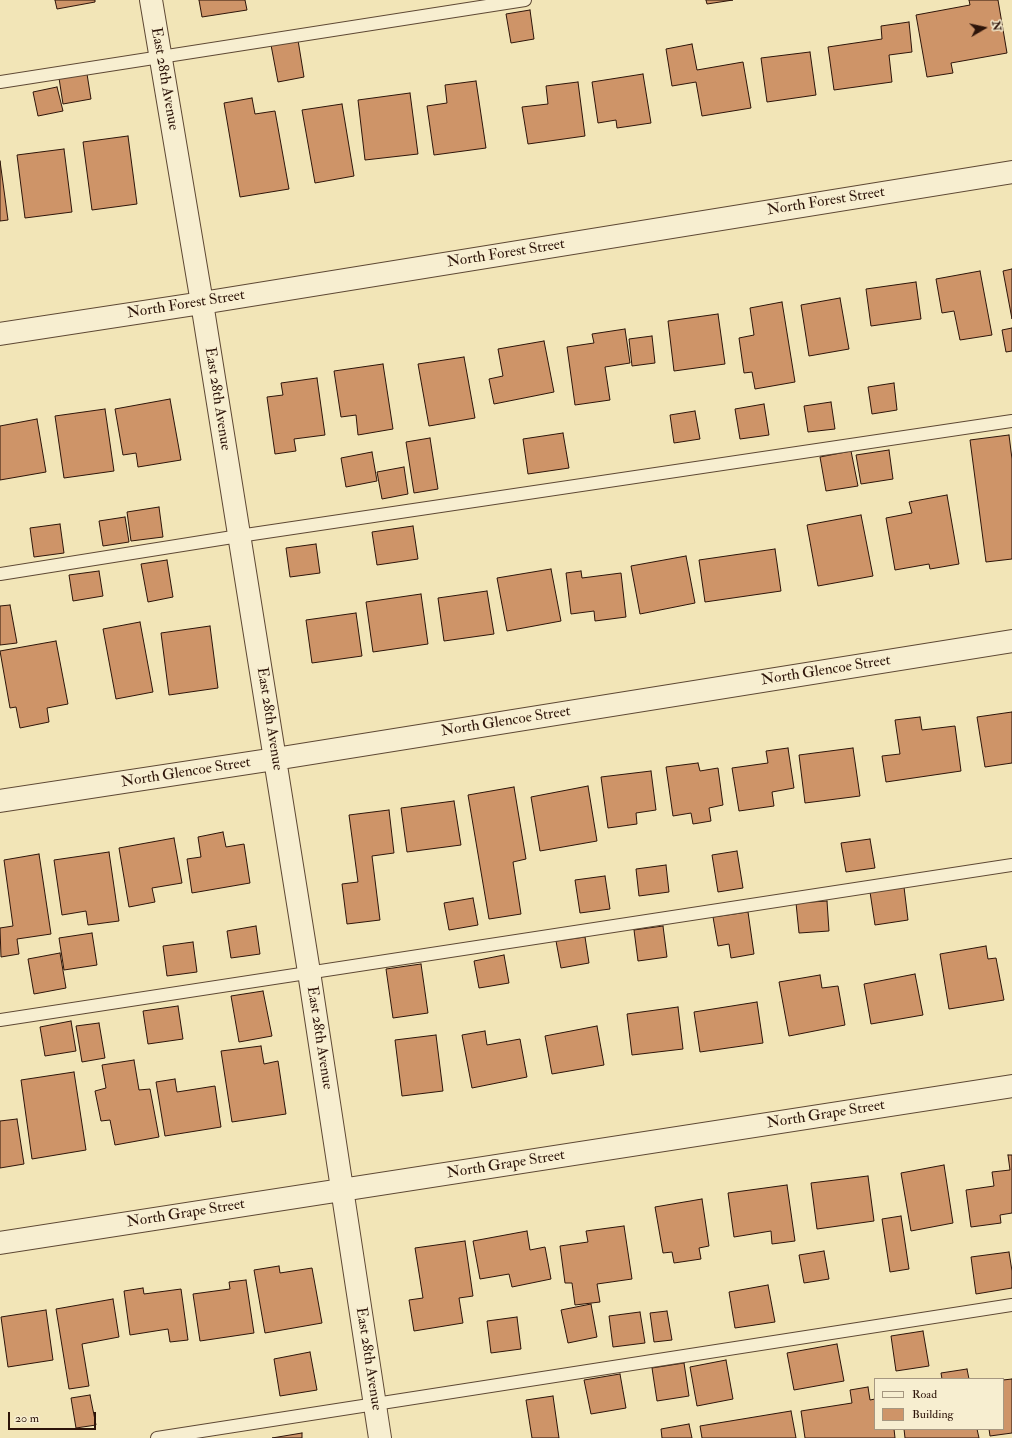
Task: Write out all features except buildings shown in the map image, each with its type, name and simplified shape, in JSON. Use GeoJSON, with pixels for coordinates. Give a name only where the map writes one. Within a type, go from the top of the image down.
{"type":"FeatureCollection","features":[{"type":"Feature","properties":{"kind":"street","name":"East 28th Avenue"},"geometry":{"type":"LineString","coordinates":[[151,0],[202,303],[309,972],[380,1438]]}},
{"type":"Feature","properties":{"kind":"street","name":"North Forest Street"},"geometry":{"type":"LineString","coordinates":[[0,334],[202,303],[1012,172]]}},
{"type":"Feature","properties":{"kind":"street","name":"North Glencoe Street"},"geometry":{"type":"LineString","coordinates":[[0,801],[275,759],[1012,641]]}},
{"type":"Feature","properties":{"kind":"street","name":"North Grape Street"},"geometry":{"type":"LineString","coordinates":[[0,1242],[342,1191],[1012,1086]]}},
{"type":"Feature","properties":{"kind":"lane"},"geometry":{"type":"LineString","coordinates":[[0,82],[525,0]]}},
{"type":"Feature","properties":{"kind":"lane"},"geometry":{"type":"LineString","coordinates":[[0,574],[239,536],[1012,420]]}},
{"type":"Feature","properties":{"kind":"lane"},"geometry":{"type":"LineString","coordinates":[[0,1020],[1012,865]]}},
{"type":"Feature","properties":{"kind":"lane"},"geometry":{"type":"LineString","coordinates":[[157,1438],[1012,1305]]}}]}
